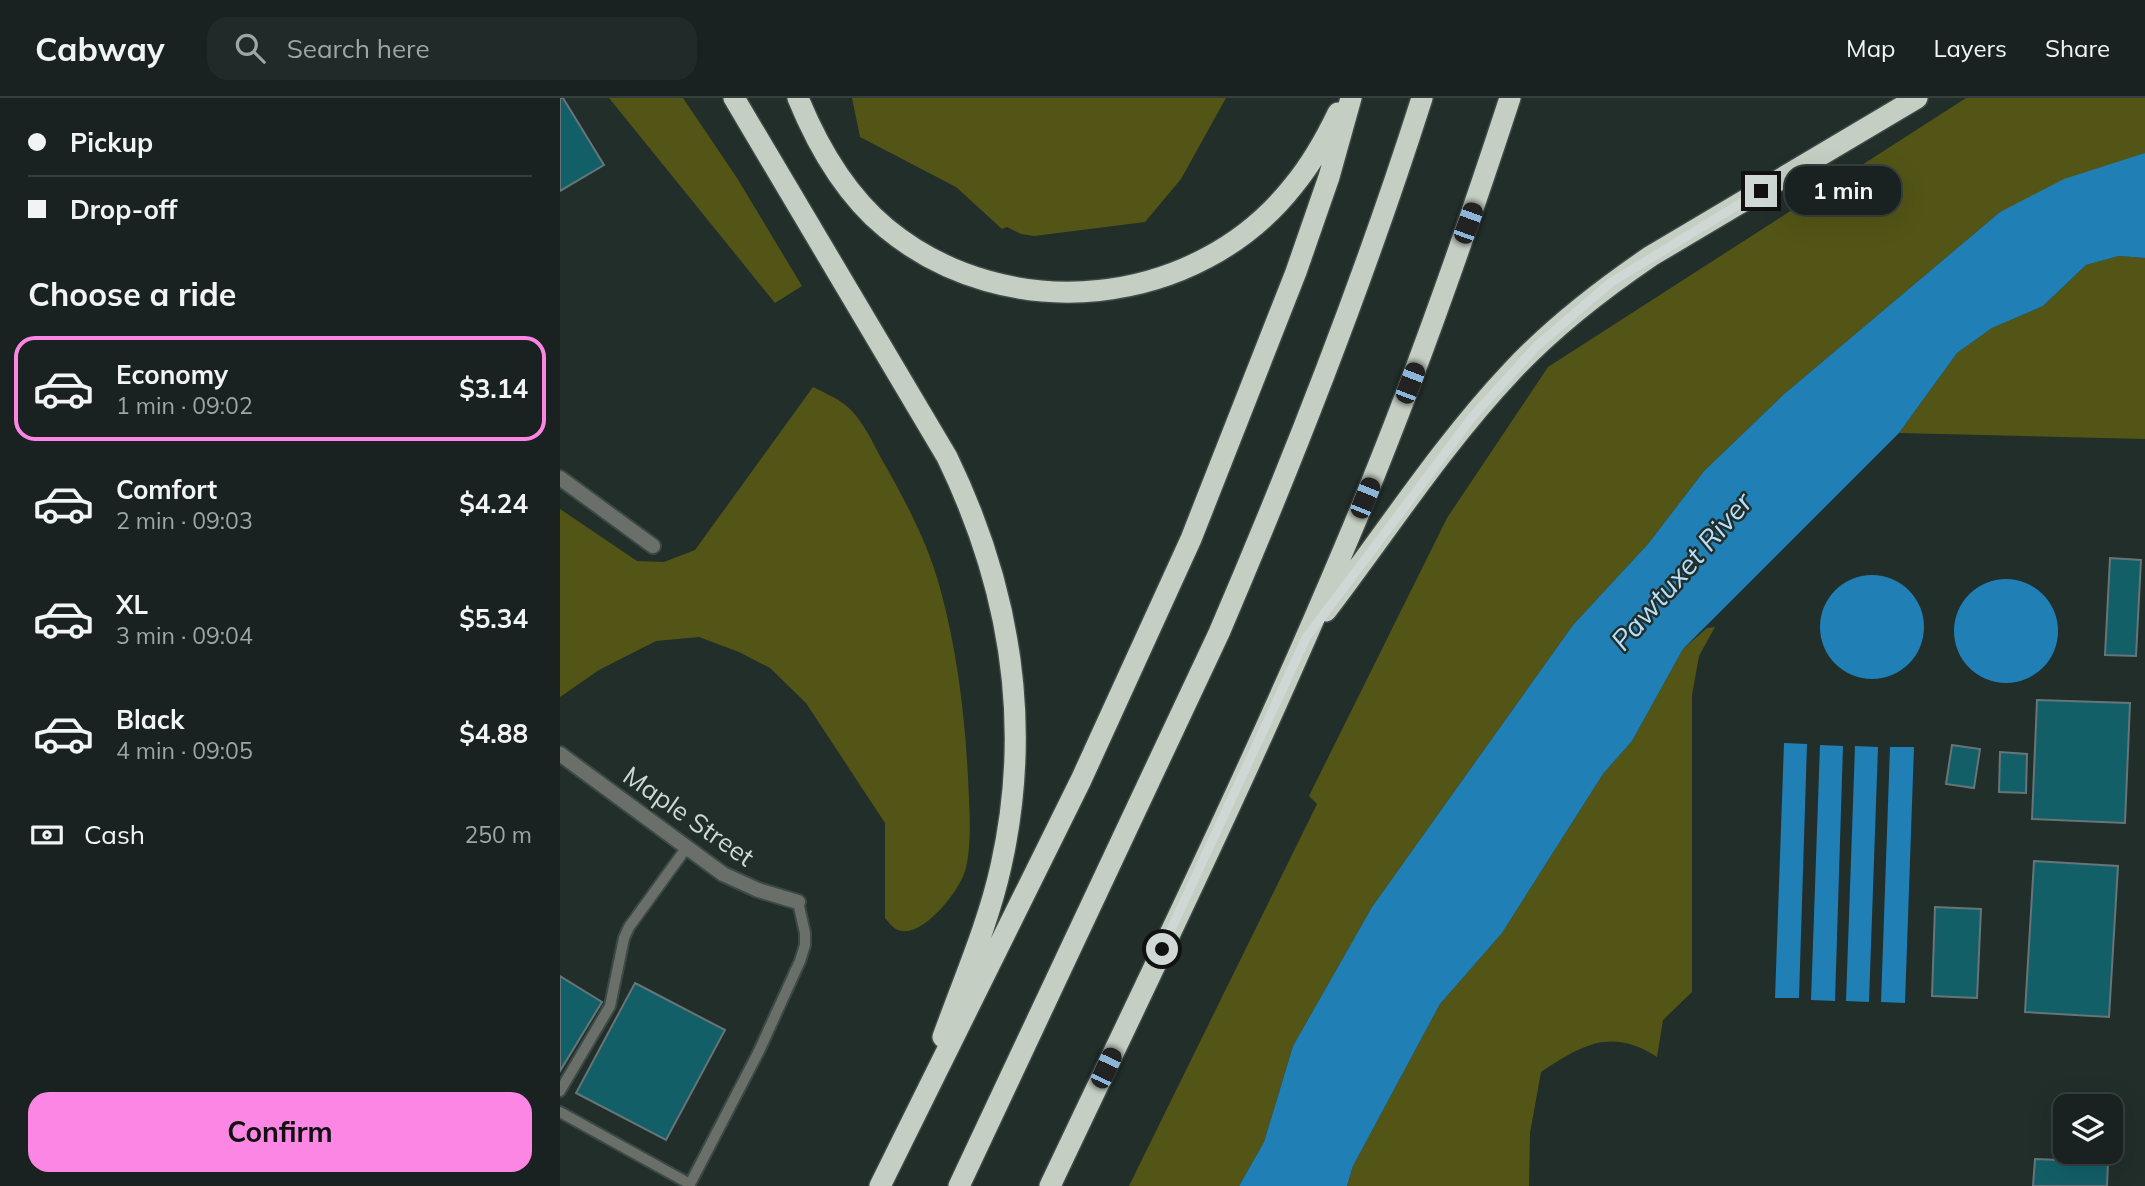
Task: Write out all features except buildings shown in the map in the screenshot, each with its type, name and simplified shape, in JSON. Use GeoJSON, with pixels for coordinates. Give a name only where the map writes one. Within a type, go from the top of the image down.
{"type":"FeatureCollection","features":[{"type":"Feature","properties":{"kind":"highway"},"geometry":{"type":"LineString","coordinates":[[734,98],[947,457],[985,545],[1008,639],[1013,684],[1014,769],[1010,820],[1001,867],[985,921],[915,1113]]}},
{"type":"Feature","properties":{"kind":"highway"},"geometry":{"type":"LineString","coordinates":[[798,98],[824,155],[862,205],[886,228],[942,264],[970,276],[1004,287],[1070,294],[1101,292],[1149,283],[1227,246],[1261,219],[1294,186],[1320,146],[1345,98]]}},
{"type":"Feature","properties":{"kind":"highway"},"geometry":{"type":"LineString","coordinates":[[880,1186],[969,1011],[1081,780],[1191,539],[1301,261],[1329,177],[1351,98]]}},
{"type":"Feature","properties":{"kind":"highway"},"geometry":{"type":"LineString","coordinates":[[959,1186],[1247,570],[1355,296],[1422,98]]}},
{"type":"Feature","properties":{"kind":"highway"},"geometry":{"type":"LineString","coordinates":[[1050,1186],[1227,814],[1306,638],[1383,453],[1510,98]]}},
{"type":"Feature","properties":{"kind":"highway"},"geometry":{"type":"LineString","coordinates":[[1306,638],[1473,416],[1512,371],[1571,314],[1610,283],[1651,256],[1917,98]]}},
{"type":"Feature","properties":{"kind":"street"},"geometry":{"type":"LineString","coordinates":[[560,478],[653,546]]}},
{"type":"Feature","properties":{"kind":"street","name":"Maple Street"},"geometry":{"type":"LineString","coordinates":[[560,754],[723,873],[740,883],[799,902]]}},
{"type":"Feature","properties":{"kind":"lane"},"geometry":{"type":"LineString","coordinates":[[560,1091],[610,1006],[624,938],[629,927],[687,847]]}},
{"type":"Feature","properties":{"kind":"lane"},"geometry":{"type":"LineString","coordinates":[[560,1112],[690,1184],[760,1051],[800,961],[805,945],[804,920],[799,902]]}},
{"type":"Feature","properties":{"kind":"shaded area"},"geometry":{"type":"Polygon","coordinates":[[[609,98],[683,98],[737,178],[802,286],[775,303],[609,98]]]}},
{"type":"Feature","properties":{"kind":"shaded area"},"geometry":{"type":"Polygon","coordinates":[[[852,98],[1226,98],[1181,179],[1145,222],[1034,236],[1021,234],[1007,227],[1002,229],[956,187],[860,137],[852,98]]]}},
{"type":"Feature","properties":{"kind":"shaded area"},"geometry":{"type":"Polygon","coordinates":[[[1966,98],[2145,98],[2145,153],[2000,212],[1783,395],[1704,471],[1648,544],[1573,625],[1372,907],[1293,1046],[1264,1142],[1239,1186],[1129,1186],[1317,804],[1309,796],[1447,518],[1548,367],[1966,98]]]}},
{"type":"Feature","properties":{"kind":"shaded area"},"geometry":{"type":"Polygon","coordinates":[[[2119,256],[2145,258],[2145,439],[1899,433],[1957,353],[1992,328],[2043,306],[2086,265],[2119,256]]]}},
{"type":"Feature","properties":{"kind":"shaded area"},"geometry":{"type":"Polygon","coordinates":[[[813,387],[838,400],[859,420],[915,521],[935,571],[956,659],[968,778],[970,826],[967,864],[960,882],[946,903],[916,929],[906,931],[895,928],[885,918],[885,823],[806,703],[770,668],[739,652],[699,637],[656,641],[599,670],[560,697],[560,509],[637,561],[664,562],[695,550],[813,387]]]}},
{"type":"Feature","properties":{"kind":"shaded area"},"geometry":{"type":"Polygon","coordinates":[[[1715,627],[1699,656],[1692,695],[1692,992],[1663,1020],[1657,1057],[1641,1048],[1611,1041],[1583,1047],[1541,1072],[1530,1133],[1529,1186],[1347,1186],[1353,1166],[1440,1004],[1502,933],[1603,774],[1632,741],[1683,649],[1707,628],[1715,627]]]}},
{"type":"Feature","properties":{"kind":"water","name":"Pawtuxet River"},"geometry":{"type":"Polygon","coordinates":[[[2145,153],[2145,258],[2119,256],[2086,265],[2043,306],[1992,328],[1957,353],[1899,433],[1683,649],[1632,741],[1603,774],[1502,933],[1440,1004],[1353,1166],[1347,1186],[1239,1186],[1264,1142],[1293,1046],[1372,907],[1573,625],[1648,544],[1704,471],[1783,395],[2000,212],[2064,179],[2145,153]]]}},
{"type":"Feature","properties":{"kind":"water"},"geometry":{"type":"Polygon","coordinates":[[[1872,575],[1892,579],[1909,590],[1920,607],[1924,627],[1920,647],[1909,664],[1892,675],[1872,679],[1852,675],[1835,664],[1824,647],[1820,627],[1824,607],[1835,590],[1852,579],[1872,575]]]}},
{"type":"Feature","properties":{"kind":"water"},"geometry":{"type":"Polygon","coordinates":[[[2006,579],[2026,583],[2043,594],[2054,611],[2058,631],[2054,651],[2043,668],[2026,679],[2006,683],[1986,679],[1969,668],[1958,651],[1954,631],[1958,611],[1969,594],[1986,583],[2006,579]]]}},
{"type":"Feature","properties":{"kind":"water"},"geometry":{"type":"Polygon","coordinates":[[[1784,743],[1807,744],[1799,998],[1775,998],[1784,743]]]}},
{"type":"Feature","properties":{"kind":"water"},"geometry":{"type":"Polygon","coordinates":[[[1820,745],[1843,746],[1835,1001],[1811,1000],[1820,745]]]}},
{"type":"Feature","properties":{"kind":"water"},"geometry":{"type":"Polygon","coordinates":[[[1855,746],[1878,747],[1869,1002],[1846,1001],[1855,746]]]}},
{"type":"Feature","properties":{"kind":"water"},"geometry":{"type":"Polygon","coordinates":[[[1890,747],[1914,747],[1905,1003],[1881,1002],[1890,747]]]}},
{"type":"Feature","properties":{"kind":"route"},"geometry":{"type":"LineString","coordinates":[[1162,949],[1227,814],[1306,638],[1473,416],[1537,346],[1610,283],[1761,191]]}}]}
